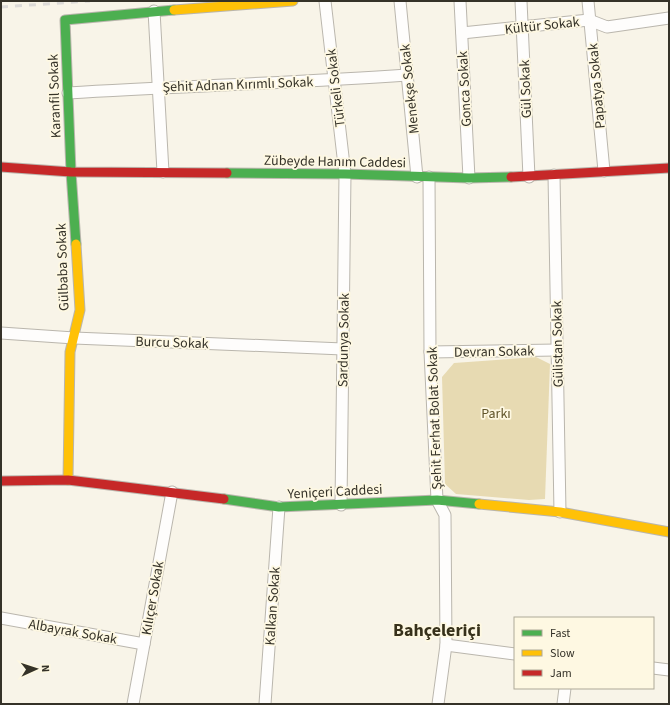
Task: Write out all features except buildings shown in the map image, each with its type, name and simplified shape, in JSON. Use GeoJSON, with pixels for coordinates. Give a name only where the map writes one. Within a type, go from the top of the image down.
{"type":"FeatureCollection","features":[{"type":"Feature","properties":{"kind":"street"},"geometry":{"type":"LineString","coordinates":[[163,172],[154,11],[292,1]]}},
{"type":"Feature","properties":{"kind":"street","name":"Türkeli Sokak"},"geometry":{"type":"LineString","coordinates":[[325,1],[345,174]]}},
{"type":"Feature","properties":{"kind":"street","name":"Menekşe Sokak"},"geometry":{"type":"LineString","coordinates":[[400,1],[417,177]]}},
{"type":"Feature","properties":{"kind":"street","name":"Gonca Sokak"},"geometry":{"type":"LineString","coordinates":[[460,1],[469,178]]}},
{"type":"Feature","properties":{"kind":"street","name":"Gül Sokak"},"geometry":{"type":"LineString","coordinates":[[521,1],[529,177]]}},
{"type":"Feature","properties":{"kind":"street","name":"Papatya Sokak"},"geometry":{"type":"LineString","coordinates":[[588,1],[604,171]]}},
{"type":"Feature","properties":{"kind":"street","name":"Karanfil Sokak"},"geometry":{"type":"LineString","coordinates":[[72,172],[65,20],[154,11]]}},
{"type":"Feature","properties":{"kind":"street","name":"Kültür Sokak"},"geometry":{"type":"LineString","coordinates":[[462,32],[589,20],[607,27],[669,18]]}},
{"type":"Feature","properties":{"kind":"street","name":"Şehit Adnan Kırımlı Sokak"},"geometry":{"type":"LineString","coordinates":[[68,93],[158,87],[334,80],[407,75]]}},
{"type":"Feature","properties":{"kind":"street","name":"Zübeyde Hanım Caddesi"},"geometry":{"type":"LineString","coordinates":[[1,167],[72,172],[345,174],[469,178],[529,177],[669,168]]}},
{"type":"Feature","properties":{"kind":"street","name":"Gülbaba Sokak"},"geometry":{"type":"LineString","coordinates":[[68,480],[70,352],[80,310],[72,172]]}},
{"type":"Feature","properties":{"kind":"street","name":"Sardunya Sokak"},"geometry":{"type":"LineString","coordinates":[[341,505],[345,174]]}},
{"type":"Feature","properties":{"kind":"street","name":"Gülistan Sokak"},"geometry":{"type":"LineString","coordinates":[[554,175],[560,512]]}},
{"type":"Feature","properties":{"kind":"street","name":"Şehit Ferhat Bolat Sokak"},"geometry":{"type":"LineString","coordinates":[[429,177],[430,352],[437,500],[445,515],[446,645],[438,704]]}},
{"type":"Feature","properties":{"kind":"street","name":"Burcu Sokak"},"geometry":{"type":"LineString","coordinates":[[1,333],[74,338],[343,349]]}},
{"type":"Feature","properties":{"kind":"street","name":"Devran Sokak"},"geometry":{"type":"LineString","coordinates":[[430,352],[557,350]]}},
{"type":"Feature","properties":{"kind":"street","name":"Yeniçeri Caddesi"},"geometry":{"type":"LineString","coordinates":[[1,480],[68,480],[172,492],[279,507],[437,500],[560,512],[669,532]]}},
{"type":"Feature","properties":{"kind":"street","name":"Kılıçer Sokak"},"geometry":{"type":"LineString","coordinates":[[133,704],[172,492]]}},
{"type":"Feature","properties":{"kind":"street","name":"Kalkan Sokak"},"geometry":{"type":"LineString","coordinates":[[265,704],[279,507]]}},
{"type":"Feature","properties":{"kind":"street","name":"Albayrak Sokak"},"geometry":{"type":"LineString","coordinates":[[1,618],[144,644]]}},
{"type":"Feature","properties":{"kind":"street"},"geometry":{"type":"LineString","coordinates":[[446,645],[514,654]]}},
{"type":"Feature","properties":{"kind":"street"},"geometry":{"type":"LineString","coordinates":[[654,668],[669,670]]}},
{"type":"Feature","properties":{"kind":"street"},"geometry":{"type":"LineString","coordinates":[[564,704],[565,689]]}},
{"type":"Feature","properties":{"kind":"green space","name":"Parkı"},"geometry":{"type":"Polygon","coordinates":[[[536,357],[550,364],[545,499],[529,500],[456,494],[445,484],[442,377],[454,363],[536,357]]]}},
{"type":"Feature","properties":{"kind":"railway"},"geometry":{"type":"LineString","coordinates":[[1,7],[90,1]]}},
{"type":"Feature","properties":{"kind":"traffic: fast"},"geometry":{"type":"LineString","coordinates":[[76,244],[71,172],[65,20],[174,10]]}},
{"type":"Feature","properties":{"kind":"traffic: fast"},"geometry":{"type":"LineString","coordinates":[[227,173],[345,174],[469,178],[511,177]]}},
{"type":"Feature","properties":{"kind":"traffic: fast"},"geometry":{"type":"LineString","coordinates":[[224,499],[279,507],[437,500],[479,504]]}},
{"type":"Feature","properties":{"kind":"traffic: slow"},"geometry":{"type":"LineString","coordinates":[[174,10],[293,1]]}},
{"type":"Feature","properties":{"kind":"traffic: slow"},"geometry":{"type":"LineString","coordinates":[[68,480],[70,352],[80,310],[76,244]]}},
{"type":"Feature","properties":{"kind":"traffic: slow"},"geometry":{"type":"LineString","coordinates":[[479,504],[560,512],[669,532]]}},
{"type":"Feature","properties":{"kind":"traffic: jam"},"geometry":{"type":"LineString","coordinates":[[1,167],[71,172],[227,173]]}},
{"type":"Feature","properties":{"kind":"traffic: jam"},"geometry":{"type":"LineString","coordinates":[[511,177],[669,168]]}},
{"type":"Feature","properties":{"kind":"traffic: jam"},"geometry":{"type":"LineString","coordinates":[[1,481],[68,480],[224,499]]}},
{"type":"Feature","properties":{"kind":"district","name":"Bahçeleriçi"},"geometry":{"type":"Point","coordinates":[437,630]}}]}
